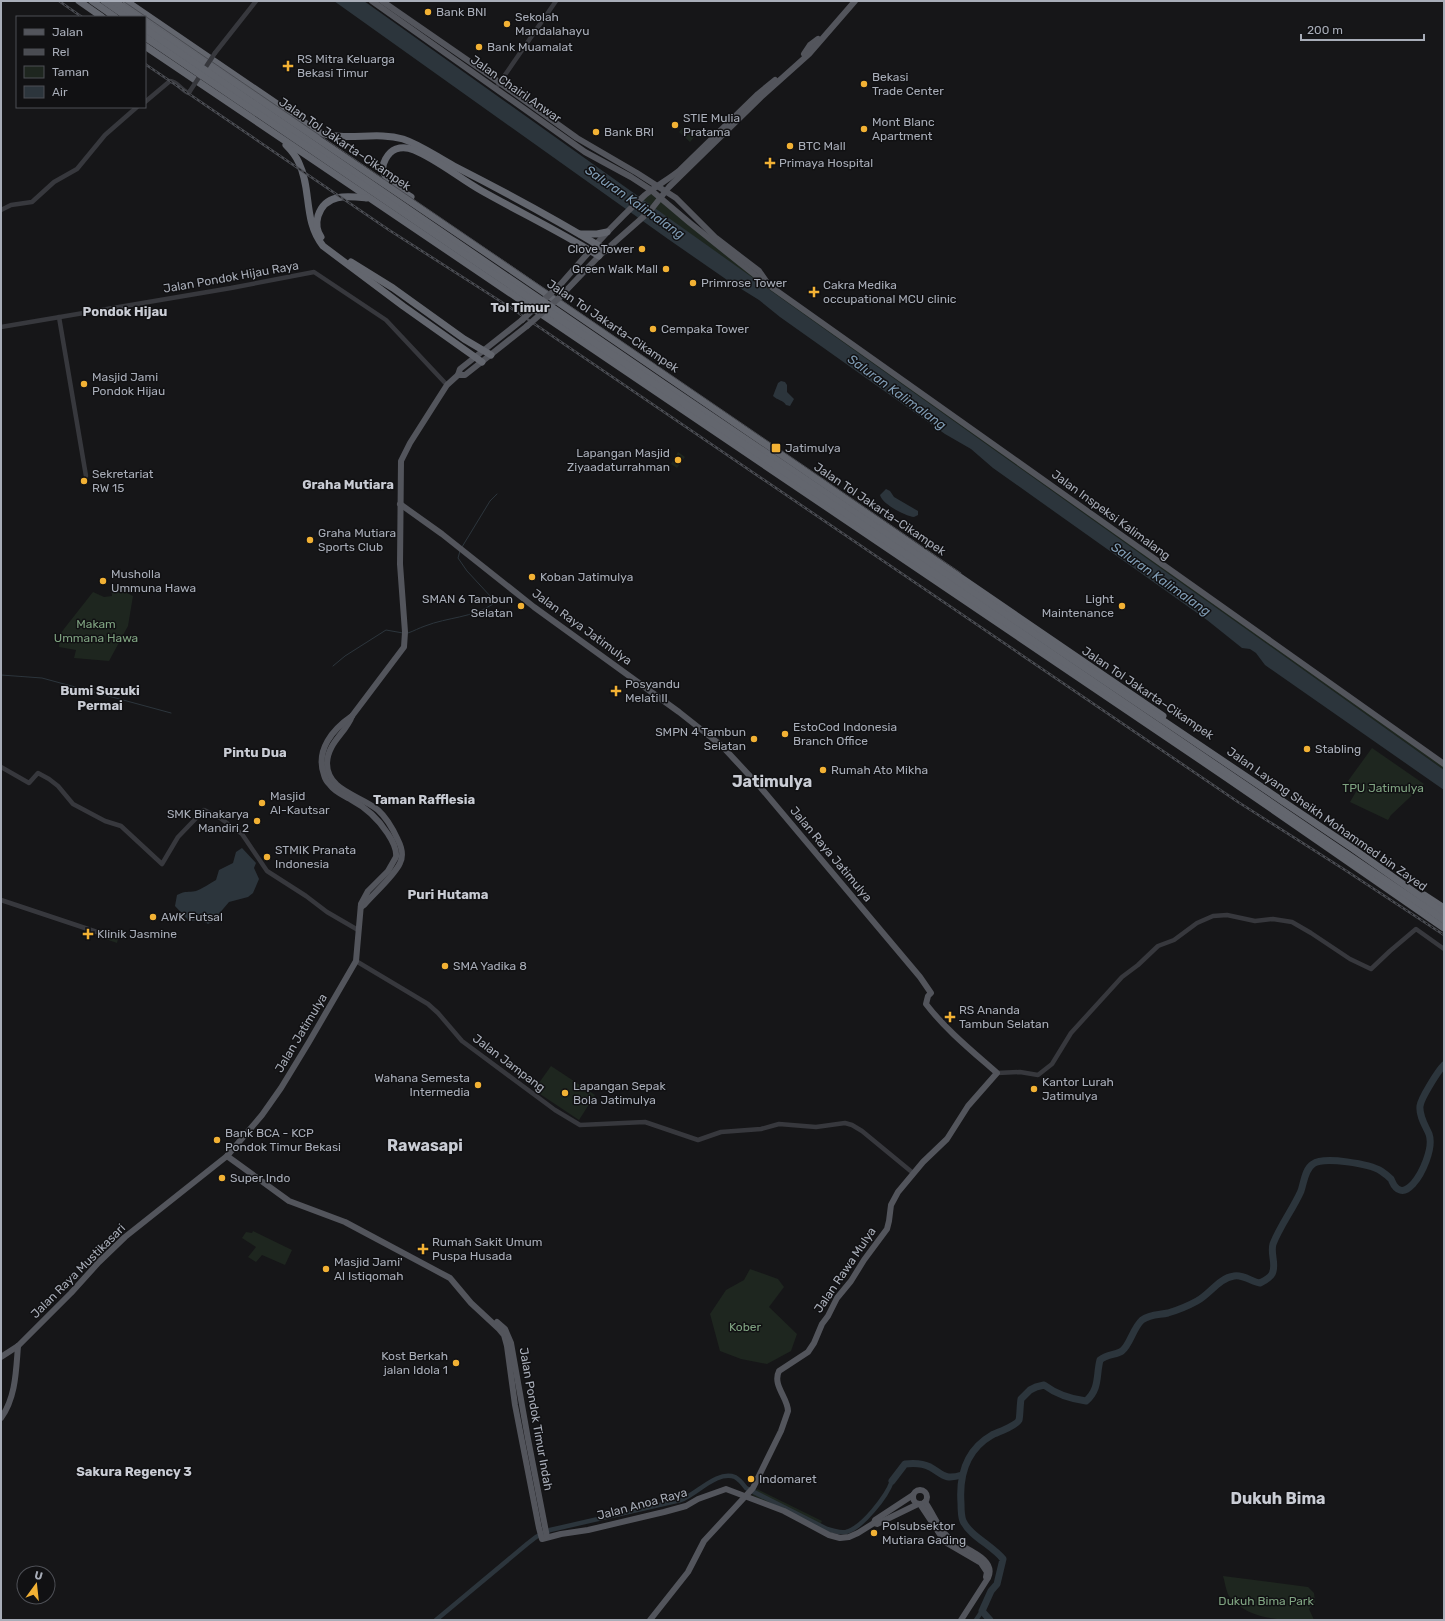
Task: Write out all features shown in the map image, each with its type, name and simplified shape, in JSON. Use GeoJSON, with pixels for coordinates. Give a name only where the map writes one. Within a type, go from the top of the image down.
{"type":"FeatureCollection","features":[{"type":"Feature","properties":{"kind":"highway"},"geometry":{"type":"LineString","coordinates":[[79,1],[101,16]]}},
{"type":"Feature","properties":{"kind":"highway"},"geometry":{"type":"LineString","coordinates":[[92,1],[114,16]]}},
{"type":"Feature","properties":{"kind":"highway"},"geometry":{"type":"LineString","coordinates":[[104,1],[126,16]]}},
{"type":"Feature","properties":{"kind":"highway"},"geometry":{"type":"LineString","coordinates":[[114,1],[136,16]]}},
{"type":"Feature","properties":{"kind":"highway"},"geometry":{"type":"LineString","coordinates":[[126,1],[318,132],[328,135],[382,136],[405,140],[489,184],[606,250]]}},
{"type":"Feature","properties":{"kind":"highway","name":"Jalan Tol Jakarta–Cikampek"},"geometry":{"type":"LineString","coordinates":[[146,23],[507,267],[1444,908]]}},
{"type":"Feature","properties":{"kind":"highway","name":"Jalan Layang Sheikh Mohammed bin Zayed"},"geometry":{"type":"LineString","coordinates":[[146,30],[658,380],[1352,848],[1444,913]]}},
{"type":"Feature","properties":{"kind":"highway","name":"Jalan Layang Sheikh Mohammed bin Zayed"},"geometry":{"type":"LineString","coordinates":[[146,38],[1444,920]]}},
{"type":"Feature","properties":{"kind":"highway"},"geometry":{"type":"LineString","coordinates":[[146,47],[1227,778],[1444,928]]}},
{"type":"Feature","properties":{"kind":"highway"},"geometry":{"type":"LineString","coordinates":[[281,139],[300,163],[304,177],[312,227],[315,235],[323,246],[403,306],[482,362]]}},
{"type":"Feature","properties":{"kind":"highway"},"geometry":{"type":"LineString","coordinates":[[507,267],[388,180],[382,170],[384,161],[390,153],[397,148],[404,148],[423,154],[481,191],[599,256]]}},
{"type":"Feature","properties":{"kind":"highway"},"geometry":{"type":"LineString","coordinates":[[368,198],[342,196],[326,203],[319,213],[317,220],[318,228],[324,242],[338,254],[393,288],[464,338],[491,355]]}},
{"type":"Feature","properties":{"kind":"highway"},"geometry":{"type":"LineString","coordinates":[[578,234],[597,234],[607,232]]}},
{"type":"Feature","properties":{"kind":"highway"},"geometry":{"type":"LineString","coordinates":[[459,345],[464,338]]}},
{"type":"Feature","properties":{"kind":"main road","name":"Jalan Chairil Anwar"},"geometry":{"type":"LineString","coordinates":[[372,1],[585,152],[654,188]]}},
{"type":"Feature","properties":{"kind":"main road","name":"Jalan Chairil Anwar"},"geometry":{"type":"LineString","coordinates":[[382,1],[501,83],[577,138],[637,173],[654,188]]}},
{"type":"Feature","properties":{"kind":"main road"},"geometry":{"type":"LineString","coordinates":[[830,29],[810,45],[806,52],[758,94],[680,170],[654,188],[627,212],[590,250],[560,285],[522,320],[460,369],[458,375],[465,375],[527,326],[559,298],[599,256],[660,201],[666,191],[761,97],[809,54],[855,1]]}},
{"type":"Feature","properties":{"kind":"main road","name":"Jalan Inspeksi Kalimalang"},"geometry":{"type":"LineString","coordinates":[[654,188],[666,191],[676,198],[703,230]]}},
{"type":"Feature","properties":{"kind":"main road","name":"Jalan Inspeksi Kalimalang"},"geometry":{"type":"LineString","coordinates":[[654,188],[660,201],[703,230],[767,282],[1189,584],[1444,764]]}},
{"type":"Feature","properties":{"kind":"main road","name":"Jalan Jatimulya"},"geometry":{"type":"LineString","coordinates":[[227,1156],[262,1115],[281,1088],[333,1002],[356,960],[360,907],[362,900],[368,891],[395,861],[397,853],[392,840],[378,820],[368,810],[332,787],[326,781],[322,770],[321,759],[324,745],[338,727],[352,716],[404,647],[406,635],[400,564],[401,461],[410,443],[447,385],[458,375]]}},
{"type":"Feature","properties":{"kind":"main road","name":"Jalan Raya Jatimulya"},"geometry":{"type":"LineString","coordinates":[[400,504],[461,549],[534,607],[679,712],[728,751],[920,977],[931,993],[928,996],[926,1004],[935,1016],[997,1073]]}},
{"type":"Feature","properties":{"kind":"main road","name":"Jalan Rawa Mulya"},"geometry":{"type":"LineString","coordinates":[[650,1620],[688,1572],[704,1541],[753,1488],[788,1414],[788,1406],[777,1378],[778,1373],[781,1369],[808,1352],[837,1298],[851,1281],[887,1228],[892,1202],[913,1173],[947,1139],[968,1106],[997,1073]]}},
{"type":"Feature","properties":{"kind":"main road","name":"Jalan Pondok Timur Indah"},"geometry":{"type":"LineString","coordinates":[[227,1156],[289,1201],[345,1222],[450,1278],[471,1303],[486,1316],[504,1327],[511,1343],[544,1534]]}},
{"type":"Feature","properties":{"kind":"main road","name":"Jalan Raya Mustikasari"},"geometry":{"type":"LineString","coordinates":[[1,1357],[18,1346],[71,1293],[99,1262],[125,1238],[227,1156]]}},
{"type":"Feature","properties":{"kind":"main road"},"geometry":{"type":"LineString","coordinates":[[1,1418],[10,1402],[14,1388],[18,1346]]}},
{"type":"Feature","properties":{"kind":"main road","name":"Jalan Anoa Raya"},"geometry":{"type":"LineString","coordinates":[[544,1534],[588,1530],[664,1512],[686,1506],[698,1499],[725,1489],[747,1495],[840,1538],[852,1536],[874,1523]]}},
{"type":"Feature","properties":{"kind":"main road"},"geometry":{"type":"LineString","coordinates":[[919,1490],[925,1492],[927,1497],[921,1504],[877,1524],[874,1523],[875,1520],[913,1496],[919,1490]]}},
{"type":"Feature","properties":{"kind":"main road"},"geometry":{"type":"LineString","coordinates":[[913,1496],[914,1501],[921,1504],[945,1542],[976,1560],[984,1566],[987,1572],[985,1581],[961,1620]]}},
{"type":"Feature","properties":{"kind":"street"},"geometry":{"type":"LineString","coordinates":[[146,101],[170,81],[174,82],[188,93],[215,53],[256,1]]}},
{"type":"Feature","properties":{"kind":"street"},"geometry":{"type":"LineString","coordinates":[[496,88],[501,83],[556,1]]}},
{"type":"Feature","properties":{"kind":"street"},"geometry":{"type":"LineString","coordinates":[[1,210],[11,205],[32,202],[54,182],[77,169],[106,135],[136,108]]}},
{"type":"Feature","properties":{"kind":"street","name":"Jalan Pondok Hijau Raya"},"geometry":{"type":"LineString","coordinates":[[1,327],[231,288],[314,272],[386,320],[447,385]]}},
{"type":"Feature","properties":{"kind":"street"},"geometry":{"type":"LineString","coordinates":[[59,317],[86,476]]}},
{"type":"Feature","properties":{"kind":"street"},"geometry":{"type":"LineString","coordinates":[[1,767],[28,783],[38,773],[49,779],[58,786],[73,804],[105,821],[121,826],[162,864],[178,837],[204,810],[220,818],[242,834],[267,871],[306,896],[327,912],[358,930]]}},
{"type":"Feature","properties":{"kind":"street"},"geometry":{"type":"LineString","coordinates":[[1,900],[96,932]]}},
{"type":"Feature","properties":{"kind":"street"},"geometry":{"type":"LineString","coordinates":[[997,1073],[1020,1072],[1038,1075],[1052,1064],[1072,1033],[1122,977],[1138,966],[1158,946],[1174,940],[1197,923],[1213,916],[1227,915],[1255,922],[1273,919],[1292,922],[1350,959],[1372,969],[1390,951],[1416,929],[1444,949]]}},
{"type":"Feature","properties":{"kind":"street","name":"Jalan Jampang"},"geometry":{"type":"LineString","coordinates":[[356,960],[428,1004],[438,1013],[462,1041],[555,1110],[580,1125],[645,1122],[698,1140],[721,1132],[761,1129],[779,1124],[816,1127],[845,1123],[852,1125],[862,1132],[913,1173]]}},
{"type":"Feature","properties":{"kind":"green space"},"geometry":{"type":"Polygon","coordinates":[[[684,126],[695,136],[690,142],[679,132],[684,126]]]}},
{"type":"Feature","properties":{"kind":"green space"},"geometry":{"type":"Polygon","coordinates":[[[651,190],[725,251],[1444,764],[1444,770],[641,199],[651,190]]]}},
{"type":"Feature","properties":{"kind":"green space","name":"Lapangan Masjid Ziyaadaturrahman"},"geometry":{"type":"Polygon","coordinates":[[[678,452],[685,457],[677,468],[671,464],[678,452]]]}},
{"type":"Feature","properties":{"kind":"green space","name":"Makam Ummana Hawa"},"geometry":{"type":"Polygon","coordinates":[[[111,585],[133,596],[128,626],[109,661],[74,658],[76,650],[59,647],[60,634],[93,592],[104,597],[112,596],[111,585]]]}},
{"type":"Feature","properties":{"kind":"green space","name":"TPU Jatimulya"},"geometry":{"type":"Polygon","coordinates":[[[1372,748],[1424,784],[1391,815],[1388,820],[1350,802],[1357,790],[1348,781],[1372,748]]]}},
{"type":"Feature","properties":{"kind":"green space"},"geometry":{"type":"Polygon","coordinates":[[[102,929],[119,935],[117,943],[100,937],[102,929]]]}},
{"type":"Feature","properties":{"kind":"green space","name":"Lapangan Sepak Bola Jatimulya"},"geometry":{"type":"Polygon","coordinates":[[[551,1066],[595,1095],[579,1120],[534,1090],[551,1066]]]}},
{"type":"Feature","properties":{"kind":"green space"},"geometry":{"type":"Polygon","coordinates":[[[253,1231],[292,1250],[285,1265],[262,1255],[256,1262],[248,1257],[256,1247],[242,1238],[246,1232],[252,1233],[253,1231]]]}},
{"type":"Feature","properties":{"kind":"green space","name":"Kober"},"geometry":{"type":"Polygon","coordinates":[[[750,1269],[778,1279],[784,1287],[769,1307],[797,1334],[791,1351],[767,1364],[741,1359],[720,1351],[710,1314],[726,1290],[744,1280],[750,1269]]]}},
{"type":"Feature","properties":{"kind":"green space"},"geometry":{"type":"Polygon","coordinates":[[[757,1489],[822,1521],[818,1528],[752,1495],[757,1489]]]}},
{"type":"Feature","properties":{"kind":"green space","name":"Dukuh Bima Park"},"geometry":{"type":"Polygon","coordinates":[[[1223,1576],[1308,1587],[1314,1593],[1315,1602],[1309,1609],[1314,1620],[1278,1619],[1256,1615],[1237,1604],[1229,1596],[1223,1576]]]}},
{"type":"Feature","properties":{"kind":"water","name":"Saluran Kalimalang"},"geometry":{"type":"Polygon","coordinates":[[[334,1],[364,1],[1444,770],[1444,790],[1265,665],[1256,653],[1250,649],[1242,648],[1207,620],[993,468],[971,449],[945,434],[780,317],[759,300],[668,239],[334,1]]]}},
{"type":"Feature","properties":{"kind":"water"},"geometry":{"type":"Polygon","coordinates":[[[781,381],[785,382],[787,385],[787,392],[794,399],[790,406],[773,396],[778,383],[781,381]]]}},
{"type":"Feature","properties":{"kind":"water"},"geometry":{"type":"Polygon","coordinates":[[[886,489],[890,491],[894,497],[918,511],[918,515],[914,517],[910,516],[889,506],[880,495],[886,489]]]}},
{"type":"Feature","properties":{"kind":"water"},"geometry":{"type":"Polygon","coordinates":[[[242,848],[256,863],[254,868],[259,879],[253,893],[248,897],[229,902],[212,922],[208,924],[197,920],[189,921],[175,906],[177,895],[185,892],[193,892],[216,880],[219,870],[233,863],[236,852],[242,848]]]}},
{"type":"Feature","properties":{"kind":"waterway"},"geometry":{"type":"LineString","coordinates":[[462,547],[490,501],[497,494]]}},
{"type":"Feature","properties":{"kind":"waterway"},"geometry":{"type":"LineString","coordinates":[[408,633],[434,623],[477,612],[493,604],[492,598],[467,571],[458,558],[460,551]]}},
{"type":"Feature","properties":{"kind":"waterway"},"geometry":{"type":"LineString","coordinates":[[333,666],[345,656],[386,630],[403,633]]}},
{"type":"Feature","properties":{"kind":"waterway"},"geometry":{"type":"LineString","coordinates":[[1,675],[42,678],[171,713]]}},
{"type":"Feature","properties":{"kind":"waterway"},"geometry":{"type":"LineString","coordinates":[[990,1620],[982,1611],[991,1591],[997,1584],[1003,1559],[966,1526],[961,1512],[961,1483],[963,1473],[970,1456],[976,1448],[992,1435],[1011,1427],[1019,1420],[1021,1399],[1030,1390],[1036,1387],[1044,1385],[1064,1396],[1086,1401],[1094,1392],[1096,1387],[1100,1360],[1122,1351],[1127,1345],[1136,1327],[1145,1318],[1168,1313],[1190,1305],[1202,1298],[1219,1283],[1229,1277],[1241,1276],[1260,1283],[1268,1278],[1274,1267],[1272,1252],[1273,1244],[1301,1191],[1306,1172],[1313,1164],[1327,1161],[1358,1164],[1381,1171],[1391,1179],[1398,1189],[1405,1190],[1413,1184],[1423,1167],[1429,1153],[1430,1146],[1429,1134],[1420,1113],[1421,1102],[1430,1085],[1444,1065]]}},
{"type":"Feature","properties":{"kind":"waterway"},"geometry":{"type":"LineString","coordinates":[[892,1481],[905,1464],[927,1466],[948,1477],[962,1475]]}},
{"type":"Feature","properties":{"kind":"waterway"},"geometry":{"type":"LineString","coordinates":[[436,1620],[536,1537],[550,1530],[681,1500],[721,1477],[735,1477],[746,1488],[827,1529],[841,1532],[846,1532],[852,1529],[866,1518],[885,1495],[892,1481]]}},
{"type":"Feature","properties":{"kind":"waterway"},"geometry":{"type":"LineString","coordinates":[[976,1620],[982,1611]]}},
{"type":"Feature","properties":{"kind":"tram line"},"geometry":{"type":"LineString","coordinates":[[123,1],[145,16]]}},
{"type":"Feature","properties":{"kind":"tram line"},"geometry":{"type":"LineString","coordinates":[[146,17],[961,573]]}},
{"type":"Feature","properties":{"kind":"railway"},"geometry":{"type":"LineString","coordinates":[[59,1],[81,16]]}},
{"type":"Feature","properties":{"kind":"railway"},"geometry":{"type":"LineString","coordinates":[[146,65],[389,230],[511,308],[1238,802],[1444,935]]}},
{"type":"Feature","properties":{"kind":"place","name":"Bank BNI"},"geometry":{"type":"Point","coordinates":[428,12]}},
{"type":"Feature","properties":{"kind":"place","name":"Sekolah Mandalahayu"},"geometry":{"type":"Point","coordinates":[507,24]}},
{"type":"Feature","properties":{"kind":"place","name":"Bank Muamalat"},"geometry":{"type":"Point","coordinates":[479,47]}},
{"type":"Feature","properties":{"kind":"place","name":"RS Mitra Keluarga Bekasi Timur"},"geometry":{"type":"Point","coordinates":[288,66]}},
{"type":"Feature","properties":{"kind":"place","name":"Bekasi Trade Center"},"geometry":{"type":"Point","coordinates":[864,84]}},
{"type":"Feature","properties":{"kind":"place","name":"STIE Mulia Pratama"},"geometry":{"type":"Point","coordinates":[675,125]}},
{"type":"Feature","properties":{"kind":"place","name":"Mont Blanc Apartment"},"geometry":{"type":"Point","coordinates":[864,129]}},
{"type":"Feature","properties":{"kind":"place","name":"Bank BRI"},"geometry":{"type":"Point","coordinates":[596,132]}},
{"type":"Feature","properties":{"kind":"place","name":"BTC Mall"},"geometry":{"type":"Point","coordinates":[790,146]}},
{"type":"Feature","properties":{"kind":"place","name":"Primaya Hospital"},"geometry":{"type":"Point","coordinates":[770,163]}},
{"type":"Feature","properties":{"kind":"place","name":"Clove Tower"},"geometry":{"type":"Point","coordinates":[642,249]}},
{"type":"Feature","properties":{"kind":"place","name":"Green Walk Mall"},"geometry":{"type":"Point","coordinates":[666,269]}},
{"type":"Feature","properties":{"kind":"place","name":"Primrose Tower"},"geometry":{"type":"Point","coordinates":[693,283]}},
{"type":"Feature","properties":{"kind":"place","name":"Cakra Medika occupational MCU clinic"},"geometry":{"type":"Point","coordinates":[814,292]}},
{"type":"Feature","properties":{"kind":"place","name":"Cempaka Tower"},"geometry":{"type":"Point","coordinates":[653,329]}},
{"type":"Feature","properties":{"kind":"place","name":"Masjid Jami Pondok Hijau"},"geometry":{"type":"Point","coordinates":[84,384]}},
{"type":"Feature","properties":{"kind":"place","name":"Jatimulya"},"geometry":{"type":"Point","coordinates":[776,448]}},
{"type":"Feature","properties":{"kind":"place","name":"Lapangan Masjid Ziyaadaturrahman"},"geometry":{"type":"Point","coordinates":[678,460]}},
{"type":"Feature","properties":{"kind":"place","name":"Sekretariat RW 15"},"geometry":{"type":"Point","coordinates":[84,481]}},
{"type":"Feature","properties":{"kind":"place","name":"Graha Mutiara Sports Club"},"geometry":{"type":"Point","coordinates":[310,540]}},
{"type":"Feature","properties":{"kind":"place","name":"Koban Jatimulya"},"geometry":{"type":"Point","coordinates":[532,577]}},
{"type":"Feature","properties":{"kind":"place","name":"Musholla Ummuna Hawa"},"geometry":{"type":"Point","coordinates":[103,581]}},
{"type":"Feature","properties":{"kind":"place","name":"SMAN 6 Tambun Selatan"},"geometry":{"type":"Point","coordinates":[521,606]}},
{"type":"Feature","properties":{"kind":"place","name":"Light Maintenance"},"geometry":{"type":"Point","coordinates":[1122,606]}},
{"type":"Feature","properties":{"kind":"place","name":"Posyandu Melati II"},"geometry":{"type":"Point","coordinates":[616,691]}},
{"type":"Feature","properties":{"kind":"place","name":"EstoCod Indonesia Branch Office"},"geometry":{"type":"Point","coordinates":[785,734]}},
{"type":"Feature","properties":{"kind":"place","name":"SMPN 4 Tambun Selatan"},"geometry":{"type":"Point","coordinates":[754,739]}},
{"type":"Feature","properties":{"kind":"place","name":"Stabling"},"geometry":{"type":"Point","coordinates":[1307,749]}},
{"type":"Feature","properties":{"kind":"place","name":"Rumah Ato Mikha"},"geometry":{"type":"Point","coordinates":[823,770]}},
{"type":"Feature","properties":{"kind":"place","name":"Masjid Al-Kautsar"},"geometry":{"type":"Point","coordinates":[262,803]}},
{"type":"Feature","properties":{"kind":"place","name":"SMK Binakarya Mandiri 2"},"geometry":{"type":"Point","coordinates":[257,821]}},
{"type":"Feature","properties":{"kind":"place","name":"STMIK Pranata Indonesia"},"geometry":{"type":"Point","coordinates":[267,857]}},
{"type":"Feature","properties":{"kind":"place","name":"AWK Futsal"},"geometry":{"type":"Point","coordinates":[153,917]}},
{"type":"Feature","properties":{"kind":"place","name":"Klinik Jasmine"},"geometry":{"type":"Point","coordinates":[88,934]}},
{"type":"Feature","properties":{"kind":"place","name":"SMA Yadika 8"},"geometry":{"type":"Point","coordinates":[445,966]}},
{"type":"Feature","properties":{"kind":"place","name":"RS Ananda Tambun Selatan"},"geometry":{"type":"Point","coordinates":[950,1017]}},
{"type":"Feature","properties":{"kind":"place","name":"Wahana Semesta Intermedia"},"geometry":{"type":"Point","coordinates":[478,1085]}},
{"type":"Feature","properties":{"kind":"place","name":"Kantor Lurah Jatimulya"},"geometry":{"type":"Point","coordinates":[1034,1089]}},
{"type":"Feature","properties":{"kind":"place","name":"Lapangan Sepak Bola Jatimulya"},"geometry":{"type":"Point","coordinates":[565,1093]}},
{"type":"Feature","properties":{"kind":"place","name":"Bank BCA - KCP Pondok Timur Bekasi"},"geometry":{"type":"Point","coordinates":[217,1140]}},
{"type":"Feature","properties":{"kind":"place","name":"Super Indo"},"geometry":{"type":"Point","coordinates":[222,1178]}},
{"type":"Feature","properties":{"kind":"place","name":"Rumah Sakit Umum Puspa Husada"},"geometry":{"type":"Point","coordinates":[423,1249]}},
{"type":"Feature","properties":{"kind":"place","name":"Masjid Jami' Al Istiqomah"},"geometry":{"type":"Point","coordinates":[326,1269]}},
{"type":"Feature","properties":{"kind":"place","name":"Kost Berkah jalan Idola 1"},"geometry":{"type":"Point","coordinates":[456,1363]}},
{"type":"Feature","properties":{"kind":"place","name":"Indomaret"},"geometry":{"type":"Point","coordinates":[751,1479]}},
{"type":"Feature","properties":{"kind":"place","name":"Polsubsektor Mutiara Gading"},"geometry":{"type":"Point","coordinates":[874,1533]}},
{"type":"Feature","properties":{"kind":"district","name":"Tol Timur"},"geometry":{"type":"Point","coordinates":[520,307]}},
{"type":"Feature","properties":{"kind":"district","name":"Pondok Hijau"},"geometry":{"type":"Point","coordinates":[125,311]}},
{"type":"Feature","properties":{"kind":"district","name":"Graha Mutiara"},"geometry":{"type":"Point","coordinates":[348,484]}},
{"type":"Feature","properties":{"kind":"district","name":"Bumi Suzuki Permai"},"geometry":{"type":"Point","coordinates":[100,698]}},
{"type":"Feature","properties":{"kind":"district","name":"Pintu Dua"},"geometry":{"type":"Point","coordinates":[255,752]}},
{"type":"Feature","properties":{"kind":"district","name":"Jatimulya"},"geometry":{"type":"Point","coordinates":[772,781]}},
{"type":"Feature","properties":{"kind":"district","name":"Taman Rafflesia"},"geometry":{"type":"Point","coordinates":[424,799]}},
{"type":"Feature","properties":{"kind":"district","name":"Puri Hutama"},"geometry":{"type":"Point","coordinates":[448,894]}},
{"type":"Feature","properties":{"kind":"district","name":"Rawasapi"},"geometry":{"type":"Point","coordinates":[425,1145]}},
{"type":"Feature","properties":{"kind":"district","name":"Sakura Regency 3"},"geometry":{"type":"Point","coordinates":[134,1471]}},
{"type":"Feature","properties":{"kind":"district","name":"Dukuh Bima"},"geometry":{"type":"Point","coordinates":[1278,1498]}}]}
